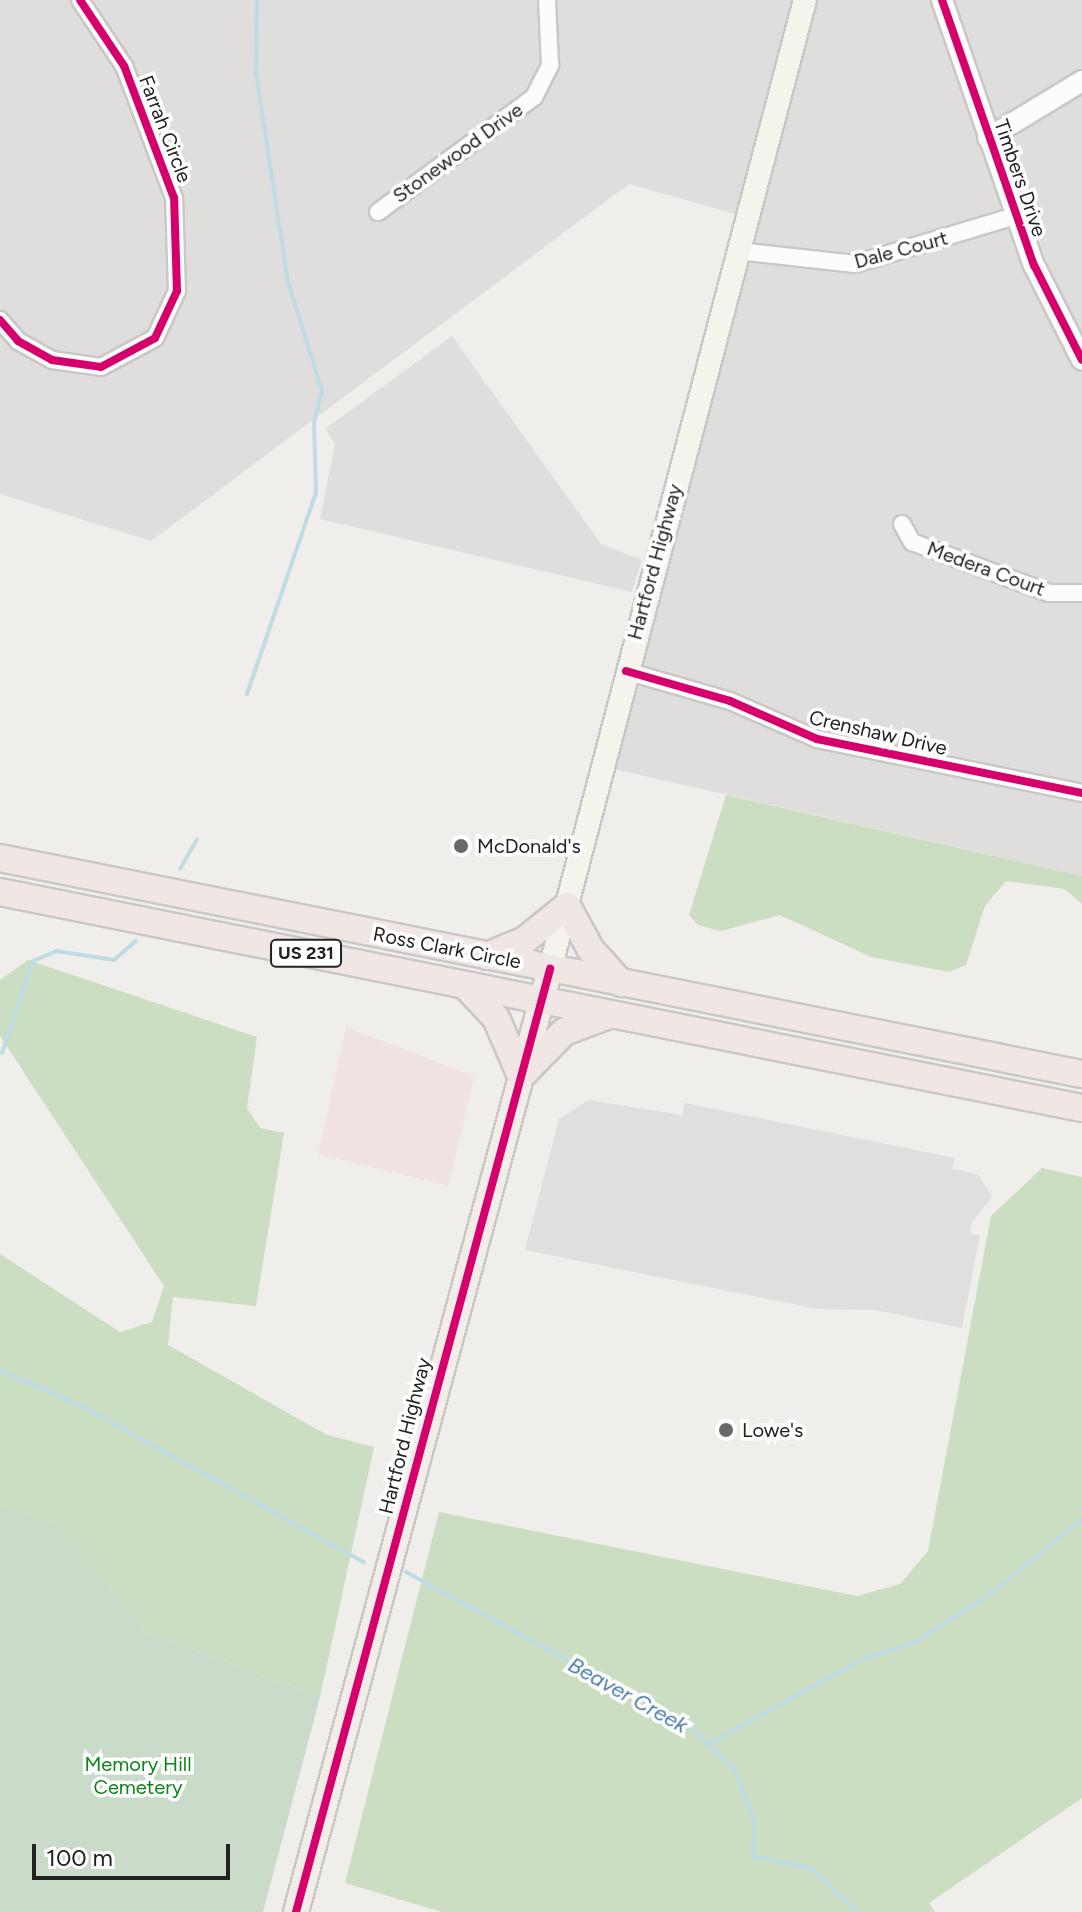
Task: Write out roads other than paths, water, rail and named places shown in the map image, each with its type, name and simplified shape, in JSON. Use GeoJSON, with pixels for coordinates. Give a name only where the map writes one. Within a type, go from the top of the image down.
{"type":"FeatureCollection","features":[{"type":"Feature","properties":{"kind":"highway","name":"Ross Clark Circle"},"geometry":{"type":"LineString","coordinates":[[0,858],[1082,1074]]}},
{"type":"Feature","properties":{"kind":"highway","name":"Ross Clark Circle"},"geometry":{"type":"LineString","coordinates":[[0,892],[1082,1108]]}},
{"type":"Feature","properties":{"kind":"highway"},"geometry":{"type":"LineString","coordinates":[[487,956],[525,940],[567,906],[591,950],[621,983]]}},
{"type":"Feature","properties":{"kind":"highway"},"geometry":{"type":"LineString","coordinates":[[262,945],[268,912]]}},
{"type":"Feature","properties":{"kind":"highway"},"geometry":{"type":"LineString","coordinates":[[465,985],[496,1018],[521,1076],[564,1032],[613,1014]]}},
{"type":"Feature","properties":{"kind":"highway"},"geometry":{"type":"LineString","coordinates":[[1024,1096],[1029,1064]]}},
{"type":"Feature","properties":{"kind":"main road","name":"Hartford Highway"},"geometry":{"type":"LineString","coordinates":[[296,1912],[542,1000],[626,671],[805,0]]}},
{"type":"Feature","properties":{"kind":"street","name":"Farrah Circle"},"geometry":{"type":"LineString","coordinates":[[0,320],[18,341],[52,360],[101,367],[155,338],[177,291],[174,198],[129,76],[80,0]]}},
{"type":"Feature","properties":{"kind":"street","name":"Stonewood Drive"},"geometry":{"type":"LineString","coordinates":[[378,212],[534,97],[550,65],[547,0]]}},
{"type":"Feature","properties":{"kind":"street","name":"Timbers Drive"},"geometry":{"type":"LineString","coordinates":[[942,0],[1015,216],[1082,360]]}},
{"type":"Feature","properties":{"kind":"street"},"geometry":{"type":"LineString","coordinates":[[988,138],[1082,81]]}},
{"type":"Feature","properties":{"kind":"street","name":"Dale Court"},"geometry":{"type":"LineString","coordinates":[[738,251],[823,266],[865,263],[1015,216]]}},
{"type":"Feature","properties":{"kind":"street","name":"Medera Court"},"geometry":{"type":"LineString","coordinates":[[902,524],[912,542],[1049,593],[1082,593]]}},
{"type":"Feature","properties":{"kind":"street","name":"Crenshaw Drive"},"geometry":{"type":"LineString","coordinates":[[626,671],[730,701],[817,739],[1082,793]]}},
{"type":"Feature","properties":{"kind":"waterway"},"geometry":{"type":"LineString","coordinates":[[247,694],[316,493],[314,423],[322,391],[288,282],[256,72],[257,0]]}},
{"type":"Feature","properties":{"kind":"waterway"},"geometry":{"type":"LineString","coordinates":[[180,869],[197,840]]}},
{"type":"Feature","properties":{"kind":"waterway"},"geometry":{"type":"LineString","coordinates":[[2,1053],[33,961],[56,951],[114,960],[136,941]]}},
{"type":"Feature","properties":{"kind":"waterway","name":"Beaver Creek"},"geometry":{"type":"LineString","coordinates":[[0,1370],[82,1406],[364,1562]]}},
{"type":"Feature","properties":{"kind":"waterway"},"geometry":{"type":"LineString","coordinates":[[707,1745],[863,1659],[913,1643],[984,1599],[1082,1519]]}},
{"type":"Feature","properties":{"kind":"waterway","name":"Beaver Creek"},"geometry":{"type":"LineString","coordinates":[[406,1572],[689,1726],[735,1770],[755,1824],[752,1856],[811,1868],[857,1912]]}},
{"type":"Feature","properties":{"kind":"place","name":"McDonald's"},"geometry":{"type":"Point","coordinates":[461,846]}},
{"type":"Feature","properties":{"kind":"place","name":"Lowe's"},"geometry":{"type":"Point","coordinates":[726,1430]}},
{"type":"Feature","properties":{"kind":"park label","name":"Memory Hill Cemetery"},"geometry":{"type":"Point","coordinates":[138,1776]}}]}
